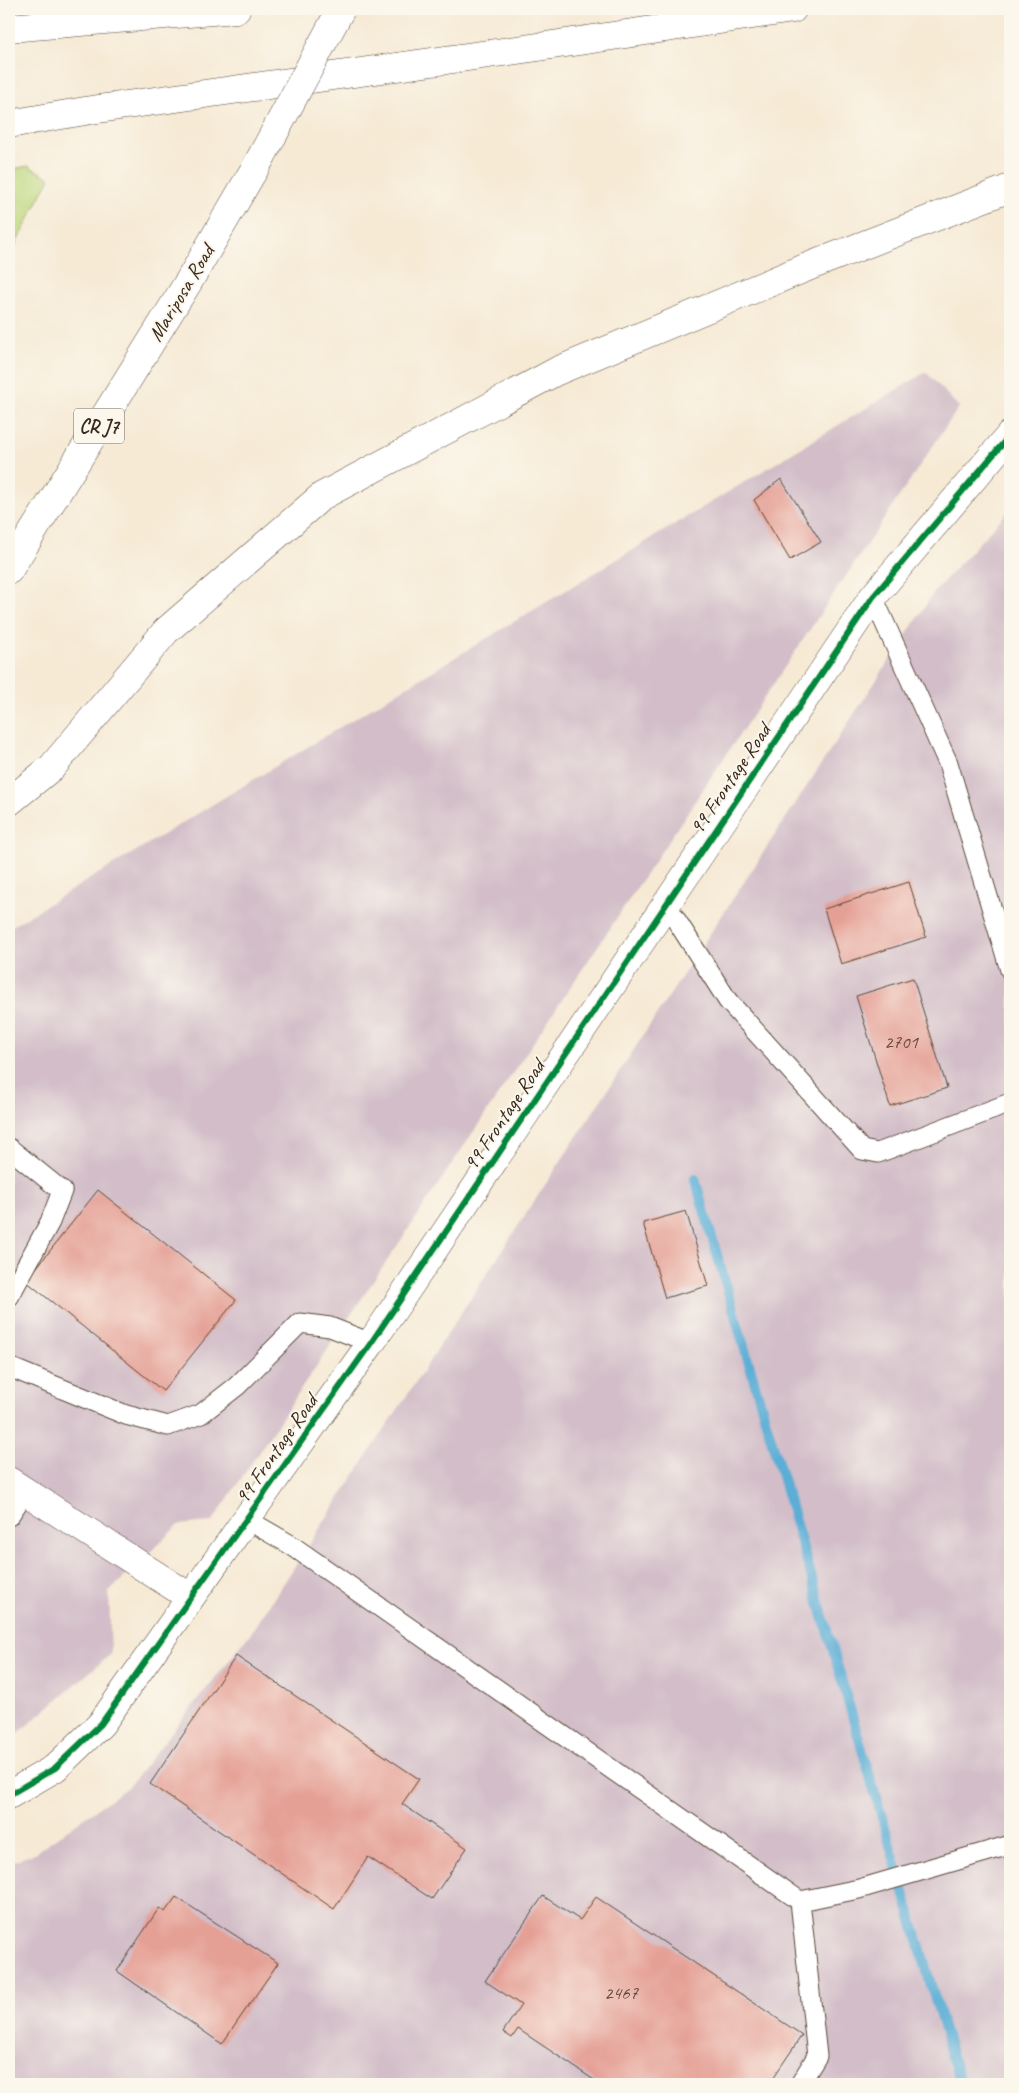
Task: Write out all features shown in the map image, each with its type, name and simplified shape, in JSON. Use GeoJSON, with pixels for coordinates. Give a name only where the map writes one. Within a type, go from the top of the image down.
{"type":"FeatureCollection","features":[{"type":"Feature","properties":{"kind":"main road"},"geometry":{"type":"LineString","coordinates":[[9,28],[236,9]]}},
{"type":"Feature","properties":{"kind":"main road","name":"Mariposa Road"},"geometry":{"type":"LineString","coordinates":[[9,570],[190,282],[258,163],[340,9]]}},
{"type":"Feature","properties":{"kind":"main road"},"geometry":{"type":"LineString","coordinates":[[9,124],[91,110],[793,9]]}},
{"type":"Feature","properties":{"kind":"main road"},"geometry":{"type":"LineString","coordinates":[[9,802],[52,767],[166,631],[322,496],[557,371],[810,266],[1010,188]]}},
{"type":"Feature","properties":{"kind":"main road","name":"99 Frontage Road"},"geometry":{"type":"LineString","coordinates":[[9,1795],[55,1768],[101,1724],[371,1343],[874,596],[1010,435]]}},
{"type":"Feature","properties":{"kind":"main road"},"geometry":{"type":"LineString","coordinates":[[17,1487],[190,1597]]}},
{"type":"Feature","properties":{"kind":"lane"},"geometry":{"type":"LineString","coordinates":[[874,596],[948,763],[1010,970]]}},
{"type":"Feature","properties":{"kind":"lane"},"geometry":{"type":"LineString","coordinates":[[666,904],[728,1001],[862,1150],[878,1153],[1010,1103]]}},
{"type":"Feature","properties":{"kind":"lane"},"geometry":{"type":"LineString","coordinates":[[9,1148],[62,1191],[50,1222],[9,1297]]}},
{"type":"Feature","properties":{"kind":"lane"},"geometry":{"type":"LineString","coordinates":[[9,1367],[126,1415],[168,1426],[201,1414],[237,1386],[300,1323],[330,1327],[371,1343]]}},
{"type":"Feature","properties":{"kind":"lane"},"geometry":{"type":"LineString","coordinates":[[9,1516],[17,1487]]}},
{"type":"Feature","properties":{"kind":"lane"},"geometry":{"type":"LineString","coordinates":[[246,1519],[291,1545],[800,1900],[859,1889],[1010,1845]]}},
{"type":"Feature","properties":{"kind":"lane"},"geometry":{"type":"LineString","coordinates":[[800,1900],[818,2056],[800,2084]]}},
{"type":"Feature","properties":{"kind":"shaded area"},"geometry":{"type":"Polygon","coordinates":[[[926,372],[959,407],[212,1522],[178,1525],[109,1592],[111,1654],[9,1741],[9,928],[926,372]]]}},
{"type":"Feature","properties":{"kind":"shaded area"},"geometry":{"type":"Polygon","coordinates":[[[1010,509],[1010,2084],[9,2084],[9,1863],[33,1854],[129,1786],[251,1633],[935,591],[1010,509]]]}},
{"type":"Feature","properties":{"kind":"green space"},"geometry":{"type":"Polygon","coordinates":[[[28,166],[50,178],[9,257],[9,170],[28,166]]]}},
{"type":"Feature","properties":{"kind":"building"},"geometry":{"type":"Polygon","coordinates":[[[781,479],[821,542],[790,560],[754,500],[781,479]]]}},
{"type":"Feature","properties":{"kind":"building"},"geometry":{"type":"Polygon","coordinates":[[[909,882],[926,937],[841,964],[824,909],[909,882]]]}},
{"type":"Feature","properties":{"kind":"building"},"geometry":{"type":"Polygon","coordinates":[[[913,978],[947,1088],[890,1106],[856,996],[913,978]]]}},
{"type":"Feature","properties":{"kind":"building"},"geometry":{"type":"Polygon","coordinates":[[[98,1190],[236,1300],[163,1391],[26,1281],[98,1190]]]}},
{"type":"Feature","properties":{"kind":"building"},"geometry":{"type":"Polygon","coordinates":[[[686,1211],[708,1286],[665,1298],[643,1223],[686,1211]]]}},
{"type":"Feature","properties":{"kind":"building"},"geometry":{"type":"Polygon","coordinates":[[[236,1656],[419,1779],[402,1804],[467,1848],[432,1899],[368,1857],[334,1909],[150,1784],[236,1656]]]}},
{"type":"Feature","properties":{"kind":"building"},"geometry":{"type":"Polygon","coordinates":[[[543,1896],[580,1920],[596,1897],[802,2035],[769,2084],[600,2084],[518,2029],[512,2038],[503,2032],[521,2005],[485,1981],[543,1896]]]}},
{"type":"Feature","properties":{"kind":"building"},"geometry":{"type":"Polygon","coordinates":[[[176,1897],[278,1963],[222,2044],[117,1971],[159,1908],[165,1912],[176,1897]]]}},
{"type":"Feature","properties":{"kind":"waterway"},"geometry":{"type":"LineString","coordinates":[[695,1179],[960,2084]]}},
{"type":"Feature","properties":{"kind":"cycle path"},"geometry":{"type":"LineString","coordinates":[[9,1795],[55,1768],[101,1724],[371,1343],[873,597],[1010,435]]}}]}
